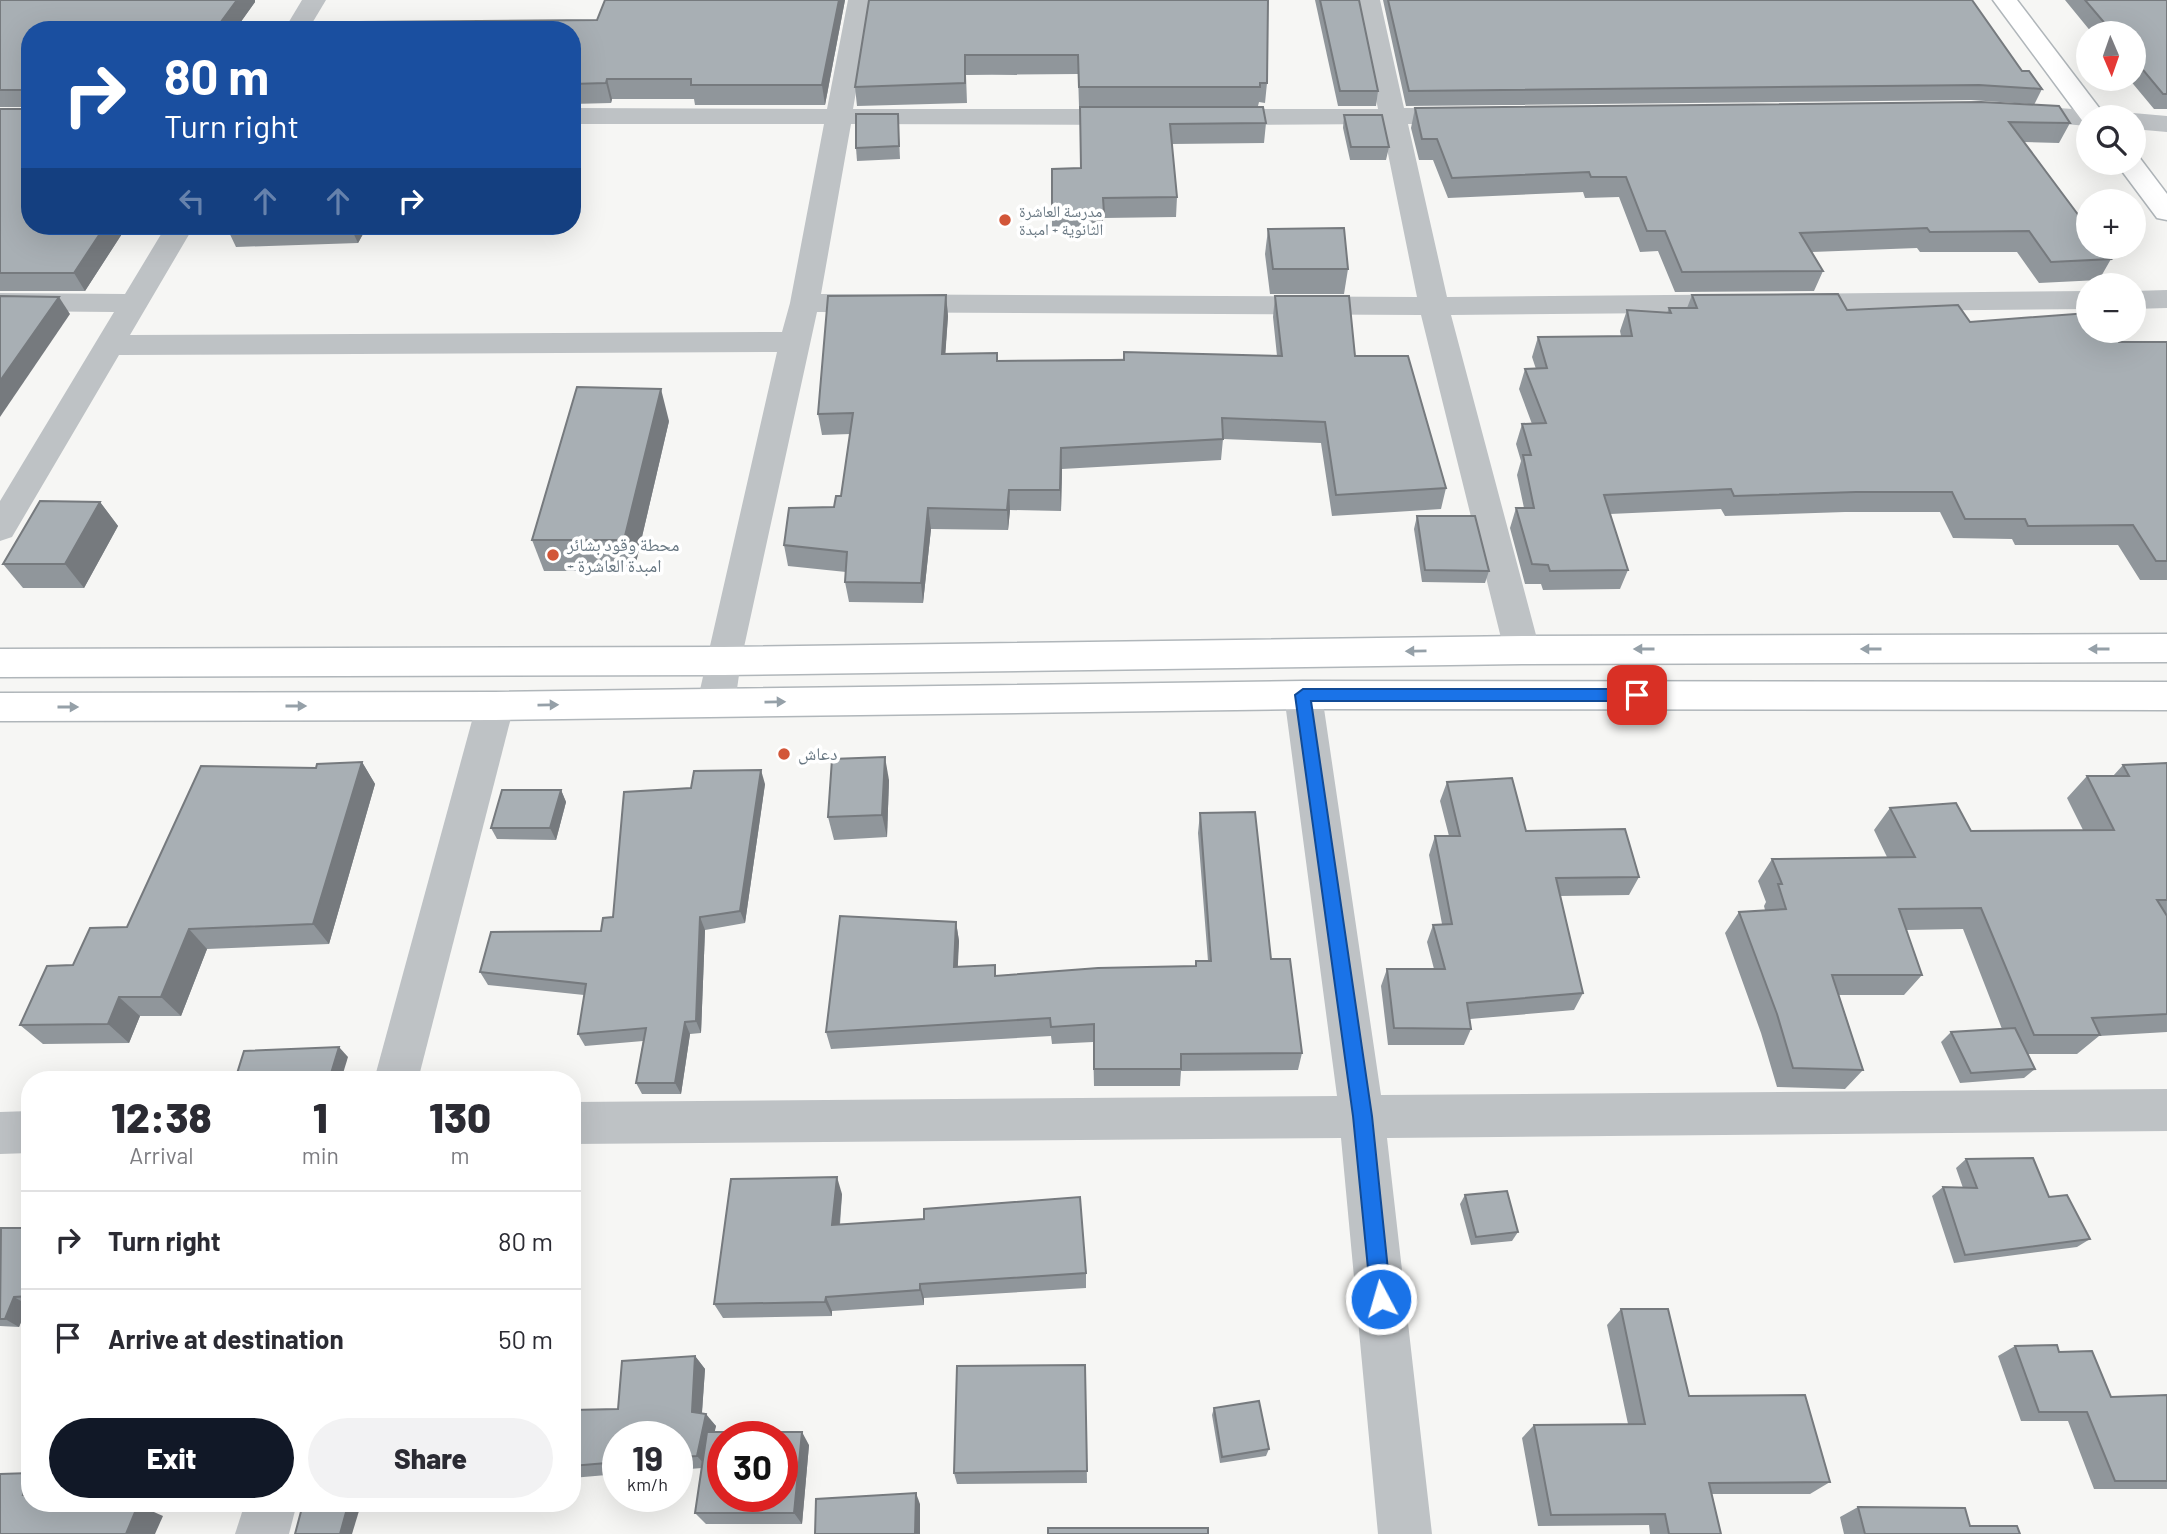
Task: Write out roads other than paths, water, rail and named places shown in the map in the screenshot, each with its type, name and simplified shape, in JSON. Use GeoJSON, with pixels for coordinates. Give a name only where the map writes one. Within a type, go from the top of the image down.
{"type":"FeatureCollection","features":[{"type":"Feature","properties":{"kind":"main road"},"geometry":{"type":"LineString","coordinates":[[2005,0],[2084,105]]}},
{"type":"Feature","properties":{"kind":"main road"},"geometry":{"type":"LineString","coordinates":[[2138,175],[2167,212]]}},
{"type":"Feature","properties":{"kind":"main road"},"geometry":{"type":"LineString","coordinates":[[0,663],[723,661],[1522,650],[2167,649]]}},
{"type":"Feature","properties":{"kind":"main road"},"geometry":{"type":"LineString","coordinates":[[234,706],[249,663]]}},
{"type":"Feature","properties":{"kind":"main road"},"geometry":{"type":"LineString","coordinates":[[0,707],[495,706],[1303,695],[2167,695]]}},
{"type":"Feature","properties":{"kind":"street"},"geometry":{"type":"LineString","coordinates":[[301,21],[314,0]]}},
{"type":"Feature","properties":{"kind":"street"},"geometry":{"type":"LineString","coordinates":[[716,703],[723,661],[805,303],[860,0]]}},
{"type":"Feature","properties":{"kind":"street"},"geometry":{"type":"LineString","coordinates":[[1368,0],[1391,117],[1434,306],[1522,650]]}},
{"type":"Feature","properties":{"kind":"street"},"geometry":{"type":"LineString","coordinates":[[1984,111],[2076,117]]}},
{"type":"Feature","properties":{"kind":"street"},"geometry":{"type":"LineString","coordinates":[[581,116],[1157,117]]}},
{"type":"Feature","properties":{"kind":"street"},"geometry":{"type":"LineString","coordinates":[[1184,117],[1488,116]]}},
{"type":"Feature","properties":{"kind":"street"},"geometry":{"type":"LineString","coordinates":[[2146,122],[2167,124]]}},
{"type":"Feature","properties":{"kind":"street"},"geometry":{"type":"LineString","coordinates":[[0,529],[175,235]]}},
{"type":"Feature","properties":{"kind":"street"},"geometry":{"type":"LineString","coordinates":[[2146,300],[2167,299]]}},
{"type":"Feature","properties":{"kind":"street"},"geometry":{"type":"LineString","coordinates":[[805,303],[1434,306],[2076,300]]}},
{"type":"Feature","properties":{"kind":"street"},"geometry":{"type":"LineString","coordinates":[[0,302],[136,303]]}},
{"type":"Feature","properties":{"kind":"street"},"geometry":{"type":"LineString","coordinates":[[111,345],[794,342]]}},
{"type":"Feature","properties":{"kind":"street"},"geometry":{"type":"LineString","coordinates":[[1303,695],[1362,1116],[1405,1534]]}},
{"type":"Feature","properties":{"kind":"street"},"geometry":{"type":"LineString","coordinates":[[398,1071],[495,706]]}},
{"type":"Feature","properties":{"kind":"street"},"geometry":{"type":"LineString","coordinates":[[581,1123],[2167,1110]]}},
{"type":"Feature","properties":{"kind":"street"},"geometry":{"type":"LineString","coordinates":[[0,1133],[21,1132]]}},
{"type":"Feature","properties":{"kind":"street"},"geometry":{"type":"LineString","coordinates":[[262,1534],[268,1512]]}},
{"type":"Feature","properties":{"kind":"place","name":"مدرسة العاشرة الثانوية - امبدة"},"geometry":{"type":"Point","coordinates":[1005,220]}},
{"type":"Feature","properties":{"kind":"place","name":"محطة وقود بشائر - امبدة العاشرة"},"geometry":{"type":"Point","coordinates":[553,555]}},
{"type":"Feature","properties":{"kind":"place","name":"دعاش"},"geometry":{"type":"Point","coordinates":[784,754]}}]}
